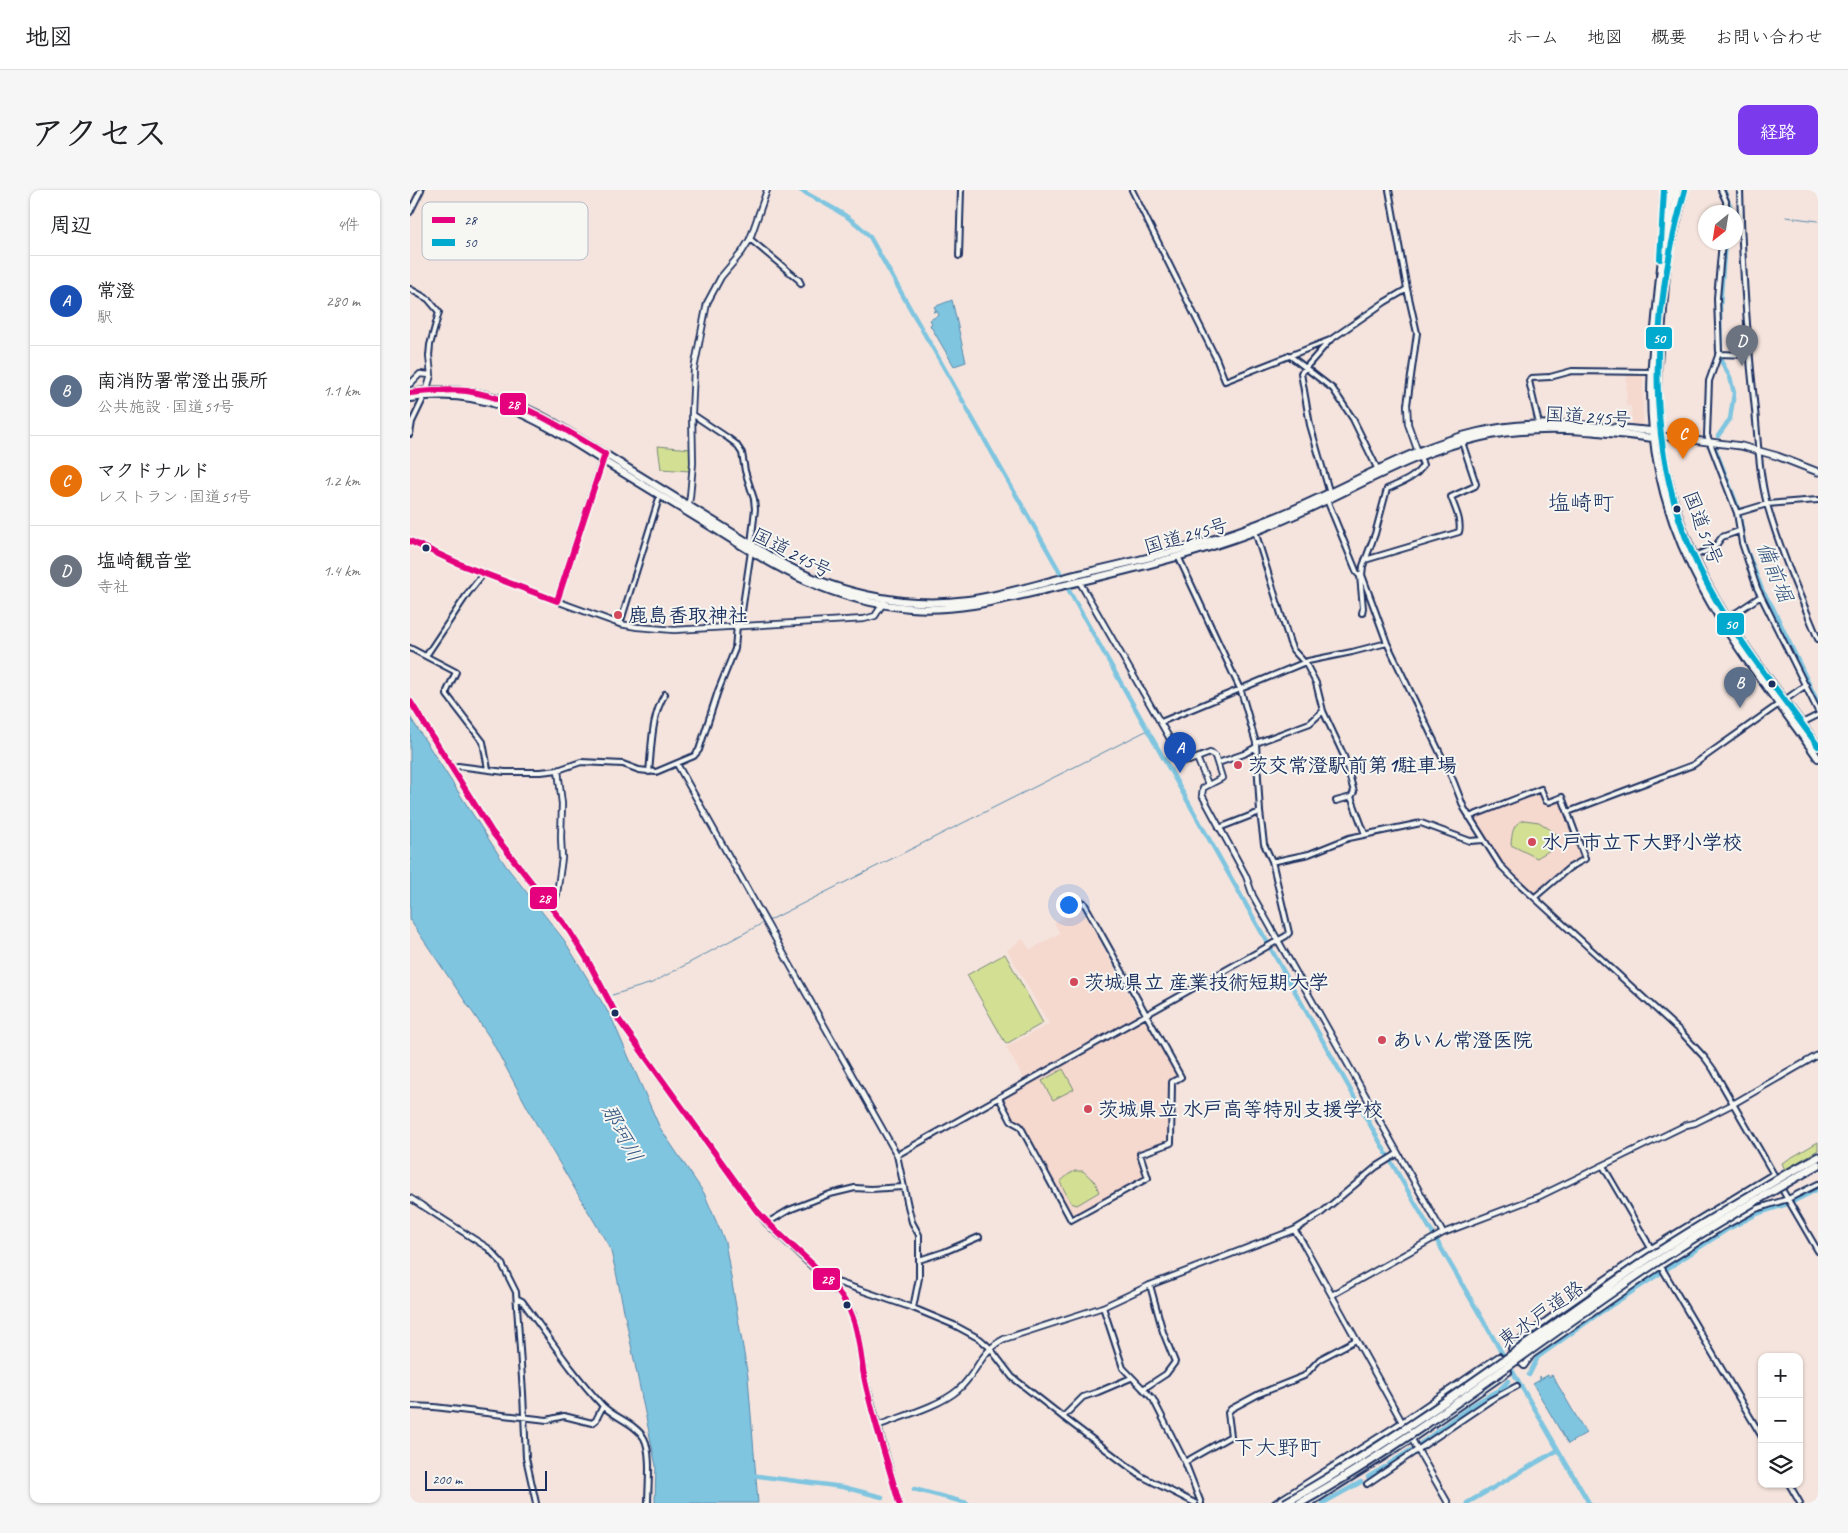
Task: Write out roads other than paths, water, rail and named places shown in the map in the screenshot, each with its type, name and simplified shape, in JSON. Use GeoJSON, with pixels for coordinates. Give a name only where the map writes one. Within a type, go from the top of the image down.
{"type":"FeatureCollection","features":[{"type":"Feature","properties":{"kind":"highway"},"geometry":{"type":"LineString","coordinates":[[1662,287],[1671,190]]}},
{"type":"Feature","properties":{"kind":"highway"},"geometry":{"type":"LineString","coordinates":[[1662,287],[1677,190]]}},
{"type":"Feature","properties":{"kind":"highway","name":"国道51号"},"geometry":{"type":"LineString","coordinates":[[1662,287],[1651,372],[1653,435],[1668,504],[1680,540],[1694,572],[1722,622],[1818,746]]}},
{"type":"Feature","properties":{"kind":"highway","name":"国道51号"},"geometry":{"type":"LineString","coordinates":[[1662,287],[1658,405],[1666,468],[1675,503],[1694,556],[1708,586],[1818,758]]}},
{"type":"Feature","properties":{"kind":"highway","name":"国道245号"},"geometry":{"type":"LineString","coordinates":[[410,392],[426,393],[462,390],[491,395],[510,401],[537,413],[660,495],[687,508]]}},
{"type":"Feature","properties":{"kind":"highway","name":"国道245号"},"geometry":{"type":"LineString","coordinates":[[410,398],[426,393]]}},
{"type":"Feature","properties":{"kind":"highway","name":"国道245号"},"geometry":{"type":"LineString","coordinates":[[604,457],[751,548],[808,577],[884,602],[921,608],[967,606],[999,600],[1080,582],[1178,554],[1215,540],[1254,529],[1327,500],[1440,442],[1479,432],[1539,424],[1584,424],[1661,436]]}},
{"type":"Feature","properties":{"kind":"highway","name":"国道245号"},"geometry":{"type":"LineString","coordinates":[[1254,529],[1379,470],[1419,454],[1462,442],[1510,432],[1553,429],[1653,435]]}},
{"type":"Feature","properties":{"kind":"highway","name":"国道245号"},"geometry":{"type":"LineString","coordinates":[[884,602],[935,602],[990,597],[1076,575],[1178,554]]}},
{"type":"Feature","properties":{"kind":"highway","name":"東水戸道路"},"geometry":{"type":"LineString","coordinates":[[1300,1503],[1412,1433],[1654,1263],[1787,1181],[1818,1157]]}},
{"type":"Feature","properties":{"kind":"highway","name":"東水戸道路"},"geometry":{"type":"LineString","coordinates":[[1285,1503],[1365,1455],[1436,1408],[1651,1257],[1727,1209],[1818,1165]]}},
{"type":"Feature","properties":{"kind":"highway"},"geometry":{"type":"LineString","coordinates":[[1787,1181],[1818,1170]]}},
{"type":"Feature","properties":{"kind":"main road"},"geometry":{"type":"LineString","coordinates":[[1662,287],[1664,190]]}},
{"type":"Feature","properties":{"kind":"main road"},"geometry":{"type":"LineString","coordinates":[[1662,287],[1685,190]]}},
{"type":"Feature","properties":{"kind":"main road"},"geometry":{"type":"LineString","coordinates":[[1661,436],[1708,441],[1759,450],[1818,472]]}},
{"type":"Feature","properties":{"kind":"main road"},"geometry":{"type":"LineString","coordinates":[[557,601],[604,457]]}},
{"type":"Feature","properties":{"kind":"main road"},"geometry":{"type":"LineString","coordinates":[[410,700],[492,832],[579,945],[623,1027],[767,1223],[828,1281],[842,1298],[855,1322],[866,1381],[899,1503]]}},
{"type":"Feature","properties":{"kind":"street"},"geometry":{"type":"LineString","coordinates":[[410,212],[421,190]]}},
{"type":"Feature","properties":{"kind":"street"},"geometry":{"type":"LineString","coordinates":[[687,508],[693,463],[692,414],[694,369],[707,303],[721,278],[742,252],[750,238],[768,190]]}},
{"type":"Feature","properties":{"kind":"street"},"geometry":{"type":"LineString","coordinates":[[959,256],[961,190]]}},
{"type":"Feature","properties":{"kind":"street"},"geometry":{"type":"LineString","coordinates":[[1132,190],[1212,350],[1225,381],[1330,340],[1407,289]]}},
{"type":"Feature","properties":{"kind":"street"},"geometry":{"type":"LineString","coordinates":[[1362,613],[1361,576],[1387,489],[1410,478],[1423,465],[1408,424],[1407,405],[1417,333],[1389,190]]}},
{"type":"Feature","properties":{"kind":"street"},"geometry":{"type":"LineString","coordinates":[[1721,190],[1726,205]]}},
{"type":"Feature","properties":{"kind":"street"},"geometry":{"type":"LineString","coordinates":[[1740,190],[1743,289],[1762,482],[1782,552],[1818,639]]}},
{"type":"Feature","properties":{"kind":"street"},"geometry":{"type":"LineString","coordinates":[[750,238],[799,280],[801,284]]}},
{"type":"Feature","properties":{"kind":"street"},"geometry":{"type":"LineString","coordinates":[[1721,250],[1717,298],[1718,354],[1709,381],[1708,441],[1739,513],[1739,530],[1744,551],[1761,596],[1818,711]]}},
{"type":"Feature","properties":{"kind":"street"},"geometry":{"type":"LineString","coordinates":[[410,289],[428,299],[439,312],[430,345],[431,375],[426,393],[412,422],[410,434]]}},
{"type":"Feature","properties":{"kind":"street"},"geometry":{"type":"LineString","coordinates":[[1330,340],[1301,373],[1310,425],[1331,492],[1327,500],[1357,573],[1361,576],[1387,642],[1469,817],[1500,865],[1526,892],[1535,898],[1681,1032],[1709,1063],[1818,1251]]}},
{"type":"Feature","properties":{"kind":"street"},"geometry":{"type":"LineString","coordinates":[[1718,354],[1748,355]]}},
{"type":"Feature","properties":{"kind":"street"},"geometry":{"type":"LineString","coordinates":[[1289,356],[1337,394],[1364,438],[1379,470]]}},
{"type":"Feature","properties":{"kind":"street"},"geometry":{"type":"LineString","coordinates":[[1539,424],[1529,381],[1531,378],[1572,371],[1651,372]]}},
{"type":"Feature","properties":{"kind":"street"},"geometry":{"type":"LineString","coordinates":[[410,384],[420,374],[431,375]]}},
{"type":"Feature","properties":{"kind":"street"},"geometry":{"type":"LineString","coordinates":[[452,768],[458,766],[505,772],[558,770],[581,762],[624,764],[649,772],[656,772],[694,756],[699,750],[720,684],[735,649],[751,548],[755,508],[742,453],[736,444],[692,414]]}},
{"type":"Feature","properties":{"kind":"street"},"geometry":{"type":"LineString","coordinates":[[1365,560],[1459,532],[1459,520],[1451,497],[1476,484],[1462,442]]}},
{"type":"Feature","properties":{"kind":"street"},"geometry":{"type":"LineString","coordinates":[[620,624],[660,495]]}},
{"type":"Feature","properties":{"kind":"street"},"geometry":{"type":"LineString","coordinates":[[1739,513],[1767,504],[1818,500]]}},
{"type":"Feature","properties":{"kind":"street"},"geometry":{"type":"LineString","coordinates":[[1254,529],[1290,643],[1293,650],[1306,664],[1316,683],[1324,711],[1344,756],[1354,792],[1351,797],[1336,801]]}},
{"type":"Feature","properties":{"kind":"street"},"geometry":{"type":"LineString","coordinates":[[1694,556],[1714,548],[1722,537],[1739,530]]}},
{"type":"Feature","properties":{"kind":"street"},"geometry":{"type":"LineString","coordinates":[[410,541],[464,566],[620,624],[674,630],[864,619],[875,616],[884,602]]}},
{"type":"Feature","properties":{"kind":"street"},"geometry":{"type":"LineString","coordinates":[[897,1155],[1278,941],[1286,936],[1288,932],[1272,861],[1264,844],[1256,745],[1241,691],[1178,554]]}},
{"type":"Feature","properties":{"kind":"street"},"geometry":{"type":"LineString","coordinates":[[426,656],[468,593],[484,573]]}},
{"type":"Feature","properties":{"kind":"street"},"geometry":{"type":"LineString","coordinates":[[1076,575],[1182,760],[1189,761],[1210,753],[1215,756],[1222,778],[1203,788],[1202,795],[1246,876],[1253,896],[1444,1233]]}},
{"type":"Feature","properties":{"kind":"street"},"geometry":{"type":"LineString","coordinates":[[1728,618],[1761,596]]}},
{"type":"Feature","properties":{"kind":"street"},"geometry":{"type":"LineString","coordinates":[[1160,722],[1306,664],[1387,642]]}},
{"type":"Feature","properties":{"kind":"street"},"geometry":{"type":"LineString","coordinates":[[410,648],[456,672],[447,695],[483,742],[488,769]]}},
{"type":"Feature","properties":{"kind":"street"},"geometry":{"type":"LineString","coordinates":[[1568,812],[1693,765],[1806,685]]}},
{"type":"Feature","properties":{"kind":"street"},"geometry":{"type":"LineString","coordinates":[[649,772],[655,720],[658,706],[665,694]]}},
{"type":"Feature","properties":{"kind":"street"},"geometry":{"type":"LineString","coordinates":[[1218,763],[1244,754],[1256,745],[1310,724],[1324,711]]}},
{"type":"Feature","properties":{"kind":"street"},"geometry":{"type":"LineString","coordinates":[[1802,723],[1818,715]]}},
{"type":"Feature","properties":{"kind":"street"},"geometry":{"type":"LineString","coordinates":[[1197,758],[1208,784]]}},
{"type":"Feature","properties":{"kind":"street"},"geometry":{"type":"LineString","coordinates":[[677,764],[897,1155],[912,1222],[919,1235],[919,1278],[913,1308]]}},
{"type":"Feature","properties":{"kind":"street"},"geometry":{"type":"LineString","coordinates":[[552,909],[557,894],[562,858],[560,838],[562,804],[558,770]]}},
{"type":"Feature","properties":{"kind":"street"},"geometry":{"type":"LineString","coordinates":[[1469,817],[1541,789],[1546,801],[1549,802],[1562,797],[1585,859],[1570,868],[1535,898]]}},
{"type":"Feature","properties":{"kind":"street"},"geometry":{"type":"LineString","coordinates":[[1351,797],[1365,834]]}},
{"type":"Feature","properties":{"kind":"street"},"geometry":{"type":"LineString","coordinates":[[1219,828],[1260,812]]}},
{"type":"Feature","properties":{"kind":"street"},"geometry":{"type":"LineString","coordinates":[[1272,861],[1309,854],[1349,838],[1421,823],[1470,841],[1483,840]]}},
{"type":"Feature","properties":{"kind":"street"},"geometry":{"type":"LineString","coordinates":[[999,1098],[1011,1121],[1020,1126],[1072,1220],[1148,1178],[1140,1154],[1171,1143],[1172,1082],[1181,1077],[1084,903]]}},
{"type":"Feature","properties":{"kind":"street"},"geometry":{"type":"LineString","coordinates":[[1332,1295],[1444,1233],[1538,1197],[1733,1104],[1818,1055]]}},
{"type":"Feature","properties":{"kind":"street"},"geometry":{"type":"LineString","coordinates":[[877,1426],[950,1396],[964,1385],[989,1347],[1004,1338],[1103,1307],[1150,1285],[1294,1230],[1330,1206],[1390,1157],[1398,1154]]}},
{"type":"Feature","properties":{"kind":"street"},"geometry":{"type":"LineString","coordinates":[[1603,1166],[1758,1431]]}},
{"type":"Feature","properties":{"kind":"street"},"geometry":{"type":"LineString","coordinates":[[1774,1174],[1651,1249],[1558,1311],[1512,1346],[1511,1349],[1519,1363],[1524,1366],[1532,1355],[1663,1269],[1709,1235],[1756,1208],[1788,1199],[1818,1184]]}},
{"type":"Feature","properties":{"kind":"street"},"geometry":{"type":"LineString","coordinates":[[767,1223],[789,1210],[830,1194],[855,1188],[903,1187]]}},
{"type":"Feature","properties":{"kind":"street"},"geometry":{"type":"LineString","coordinates":[[410,1198],[488,1248],[501,1262],[507,1272],[518,1299],[526,1458],[536,1503]]}},
{"type":"Feature","properties":{"kind":"street"},"geometry":{"type":"LineString","coordinates":[[1294,1230],[1297,1232],[1411,1440],[1448,1503]]}},
{"type":"Feature","properties":{"kind":"street"},"geometry":{"type":"LineString","coordinates":[[919,1260],[979,1237]]}},
{"type":"Feature","properties":{"kind":"street"},"geometry":{"type":"LineString","coordinates":[[828,1281],[840,1283],[913,1308],[954,1325],[980,1339],[989,1347],[1012,1377],[1063,1417],[1141,1476],[1195,1503]]}},
{"type":"Feature","properties":{"kind":"street"},"geometry":{"type":"LineString","coordinates":[[1143,1389],[1166,1374],[1175,1362],[1163,1332],[1150,1285]]}},
{"type":"Feature","properties":{"kind":"street"},"geometry":{"type":"LineString","coordinates":[[518,1299],[522,1301],[558,1351],[603,1406],[644,1438],[648,1456],[648,1503]]}},
{"type":"Feature","properties":{"kind":"street"},"geometry":{"type":"LineString","coordinates":[[1103,1307],[1120,1360],[1131,1378],[1153,1400],[1185,1462],[1201,1503]]}},
{"type":"Feature","properties":{"kind":"street"},"geometry":{"type":"LineString","coordinates":[[1185,1462],[1231,1436],[1228,1413],[1231,1409],[1259,1394],[1304,1376],[1320,1359],[1356,1340]]}},
{"type":"Feature","properties":{"kind":"street"},"geometry":{"type":"LineString","coordinates":[[1275,1503],[1402,1422],[1499,1356]]}},
{"type":"Feature","properties":{"kind":"street"},"geometry":{"type":"LineString","coordinates":[[1311,1503],[1411,1440],[1509,1372]]}},
{"type":"Feature","properties":{"kind":"street"},"geometry":{"type":"LineString","coordinates":[[1063,1417],[1084,1397],[1131,1378]]}},
{"type":"Feature","properties":{"kind":"street"},"geometry":{"type":"LineString","coordinates":[[1367,1484],[1491,1400],[1517,1386]]}},
{"type":"Feature","properties":{"kind":"street"},"geometry":{"type":"LineString","coordinates":[[410,1406],[547,1420],[564,1416],[592,1423],[596,1420],[603,1406]]}},
{"type":"Feature","properties":{"kind":"street"},"geometry":{"type":"LineString","coordinates":[[1791,1488],[1800,1503]]}},
{"type":"Feature","properties":{"kind":"street"},"geometry":{"type":"LineString","coordinates":[[1295,1491],[1304,1503]]}},
{"type":"Feature","properties":{"kind":"water"},"geometry":{"type":"Polygon","coordinates":[[[952,300],[966,362],[954,366],[930,325],[932,323],[930,320],[939,315],[937,311],[933,312],[936,310],[934,307],[952,300]]]}},
{"type":"Feature","properties":{"kind":"water","name":"那珂川"},"geometry":{"type":"Polygon","coordinates":[[[410,717],[506,866],[564,940],[611,1017],[660,1128],[704,1193],[725,1242],[748,1377],[758,1503],[655,1503],[656,1466],[610,1248],[538,1127],[490,1038],[410,920],[410,717]]]}},
{"type":"Feature","properties":{"kind":"water"},"geometry":{"type":"Polygon","coordinates":[[[1548,1375],[1549,1377],[1552,1375],[1586,1433],[1568,1444],[1533,1384],[1540,1380],[1540,1376],[1541,1379],[1548,1375]]]}},
{"type":"Feature","properties":{"kind":"waterway"},"geometry":{"type":"LineString","coordinates":[[800,190],[855,222],[870,237],[929,342]]}},
{"type":"Feature","properties":{"kind":"waterway","name":"備前堀"},"geometry":{"type":"LineString","coordinates":[[1724,190],[1730,205]]}},
{"type":"Feature","properties":{"kind":"waterway"},"geometry":{"type":"LineString","coordinates":[[1786,217],[1818,221]]}},
{"type":"Feature","properties":{"kind":"waterway","name":"備前堀"},"geometry":{"type":"LineString","coordinates":[[1718,436],[1730,419],[1734,393],[1730,377],[1721,361],[1720,307],[1724,250]]}},
{"type":"Feature","properties":{"kind":"waterway"},"geometry":{"type":"LineString","coordinates":[[930,343],[964,403]]}},
{"type":"Feature","properties":{"kind":"waterway"},"geometry":{"type":"LineString","coordinates":[[966,407],[1061,574]]}},
{"type":"Feature","properties":{"kind":"waterway","name":"備前堀"},"geometry":{"type":"LineString","coordinates":[[1715,448],[1739,510],[1744,543],[1763,592],[1772,606],[1818,703]]}},
{"type":"Feature","properties":{"kind":"waterway"},"geometry":{"type":"LineString","coordinates":[[1068,589],[1390,1160],[1589,1503]]}},
{"type":"Feature","properties":{"kind":"waterway"},"geometry":{"type":"LineString","coordinates":[[768,921],[1148,730]]}},
{"type":"Feature","properties":{"kind":"waterway"},"geometry":{"type":"LineString","coordinates":[[609,996],[652,983],[763,923]]}},
{"type":"Feature","properties":{"kind":"waterway"},"geometry":{"type":"LineString","coordinates":[[1794,1201],[1818,1189]]}},
{"type":"Feature","properties":{"kind":"waterway"},"geometry":{"type":"LineString","coordinates":[[1529,1375],[1538,1357],[1601,1312],[1726,1230],[1759,1213],[1787,1204]]}},
{"type":"Feature","properties":{"kind":"waterway"},"geometry":{"type":"LineString","coordinates":[[1500,1389],[1508,1381]]}},
{"type":"Feature","properties":{"kind":"waterway"},"geometry":{"type":"LineString","coordinates":[[1421,1443],[1476,1403],[1511,1386]]}},
{"type":"Feature","properties":{"kind":"waterway"},"geometry":{"type":"LineString","coordinates":[[1389,1464],[1411,1450]]}},
{"type":"Feature","properties":{"kind":"waterway"},"geometry":{"type":"LineString","coordinates":[[1467,1503],[1558,1450]]}},
{"type":"Feature","properties":{"kind":"waterway"},"geometry":{"type":"LineString","coordinates":[[1368,1477],[1385,1467]]}},
{"type":"Feature","properties":{"kind":"waterway"},"geometry":{"type":"LineString","coordinates":[[751,1475],[843,1487],[882,1497]]}},
{"type":"Feature","properties":{"kind":"waterway"},"geometry":{"type":"LineString","coordinates":[[1323,1503],[1361,1482]]}},
{"type":"Feature","properties":{"kind":"waterway"},"geometry":{"type":"LineString","coordinates":[[914,1489],[967,1503]]}},
{"type":"Feature","properties":{"kind":"place","name":"塩崎観音堂"},"geometry":{"type":"Point","coordinates":[1742,366]}},
{"type":"Feature","properties":{"kind":"place","name":"マクドナルド"},"geometry":{"type":"Point","coordinates":[1683,459]}},
{"type":"Feature","properties":{"kind":"place","name":"鹿島香取神社"},"geometry":{"type":"Point","coordinates":[618,615]}},
{"type":"Feature","properties":{"kind":"place","name":"南消防署常澄出張所"},"geometry":{"type":"Point","coordinates":[1740,708]}},
{"type":"Feature","properties":{"kind":"place","name":"茨交常澄駅前第1駐車場"},"geometry":{"type":"Point","coordinates":[1238,765]}},
{"type":"Feature","properties":{"kind":"place","name":"常澄"},"geometry":{"type":"Point","coordinates":[1180,773]}},
{"type":"Feature","properties":{"kind":"place","name":"水戸市立下大野小学校"},"geometry":{"type":"Point","coordinates":[1532,842]}},
{"type":"Feature","properties":{"kind":"place","name":"茨城県立 産業技術短期大学"},"geometry":{"type":"Point","coordinates":[1074,982]}},
{"type":"Feature","properties":{"kind":"place","name":"あいん常澄医院"},"geometry":{"type":"Point","coordinates":[1382,1040]}},
{"type":"Feature","properties":{"kind":"place","name":"茨城県立 水戸高等特別支援学校"},"geometry":{"type":"Point","coordinates":[1088,1109]}},
{"type":"Feature","properties":{"kind":"district","name":"塩崎町"},"geometry":{"type":"Point","coordinates":[1581,503]}},
{"type":"Feature","properties":{"kind":"district","name":"下大野町"},"geometry":{"type":"Point","coordinates":[1277,1448]}}]}
